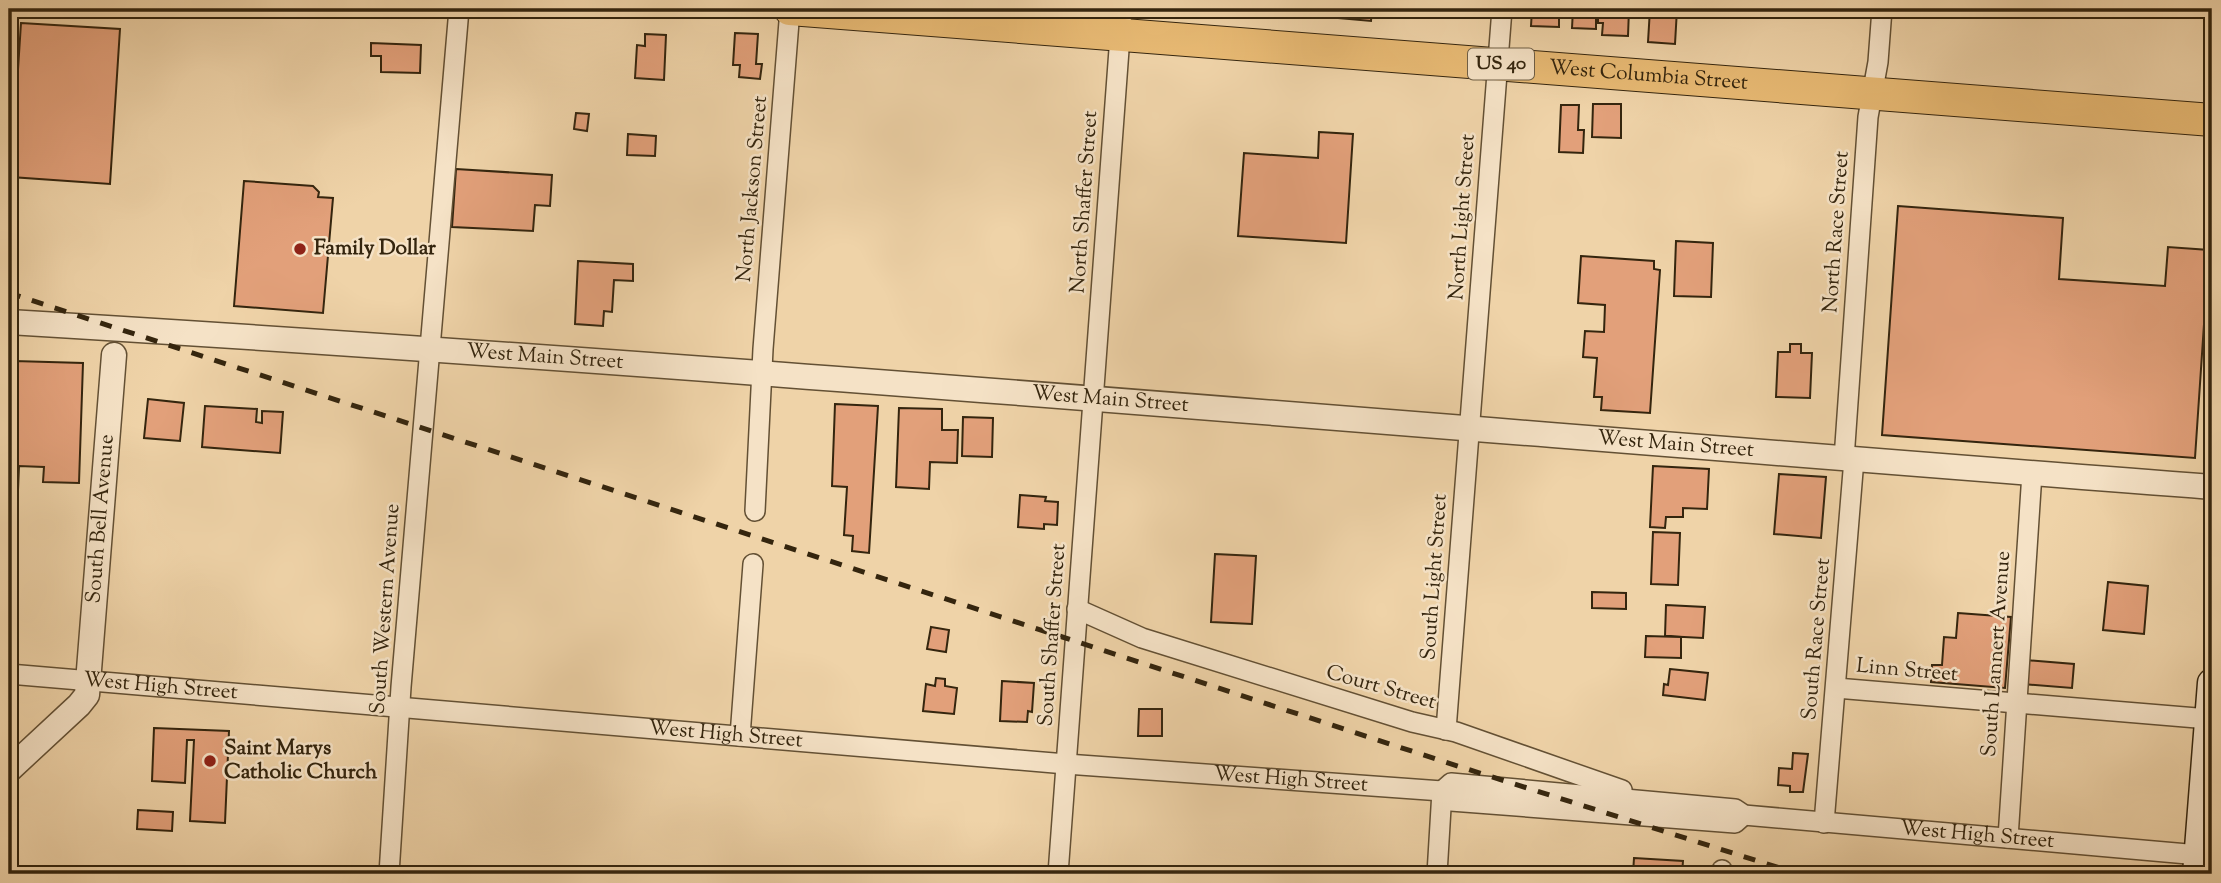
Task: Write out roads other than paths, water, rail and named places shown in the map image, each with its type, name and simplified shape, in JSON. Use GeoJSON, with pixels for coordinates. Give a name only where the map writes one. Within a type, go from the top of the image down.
{"type":"FeatureCollection","features":[{"type":"Feature","properties":{"kind":"main road","name":"West Columbia Street"},"geometry":{"type":"LineString","coordinates":[[790,9],[1121,21],[1497,63],[2212,120]]}},
{"type":"Feature","properties":{"kind":"main road"},"geometry":{"type":"LineString","coordinates":[[2203,861],[2212,683]]}},
{"type":"Feature","properties":{"kind":"street","name":"South Western Avenue"},"geometry":{"type":"LineString","coordinates":[[389,874],[459,9]]}},
{"type":"Feature","properties":{"kind":"street","name":"North Jackson Street"},"geometry":{"type":"LineString","coordinates":[[755,511],[762,372],[790,9]]}},
{"type":"Feature","properties":{"kind":"street","name":"North Light Street"},"geometry":{"type":"LineString","coordinates":[[1469,428],[1502,9]]}},
{"type":"Feature","properties":{"kind":"street","name":"North Race Street"},"geometry":{"type":"LineString","coordinates":[[1849,459],[1867,131],[1878,62],[1882,9]]}},
{"type":"Feature","properties":{"kind":"street","name":"North Shaffer Street"},"geometry":{"type":"LineString","coordinates":[[1093,398],[1121,21]]}},
{"type":"Feature","properties":{"kind":"street","name":"West Main Street"},"geometry":{"type":"LineString","coordinates":[[9,322],[762,372],[2212,487]]}},
{"type":"Feature","properties":{"kind":"street","name":"South Bell Avenue"},"geometry":{"type":"LineString","coordinates":[[89,681],[114,355]]}},
{"type":"Feature","properties":{"kind":"street","name":"South Shaffer Street"},"geometry":{"type":"LineString","coordinates":[[1058,874],[1093,398]]}},
{"type":"Feature","properties":{"kind":"street","name":"South Light Street"},"geometry":{"type":"LineString","coordinates":[[1446,730],[1469,428]]}},
{"type":"Feature","properties":{"kind":"street","name":"South Race Street"},"geometry":{"type":"LineString","coordinates":[[1824,823],[1836,688],[1849,459]]}},
{"type":"Feature","properties":{"kind":"street","name":"South Lannert Avenue"},"geometry":{"type":"LineString","coordinates":[[2008,838],[2032,473]]}},
{"type":"Feature","properties":{"kind":"street"},"geometry":{"type":"LineString","coordinates":[[740,736],[753,564]]}},
{"type":"Feature","properties":{"kind":"street","name":"Court Street"},"geometry":{"type":"LineString","coordinates":[[1077,608],[1142,638],[1412,722],[1446,730],[1630,793],[1675,802]]}},
{"type":"Feature","properties":{"kind":"street","name":"West High Street"},"geometry":{"type":"LineString","coordinates":[[9,674],[1066,764],[1442,791],[1451,801],[1735,823],[1744,815]]}},
{"type":"Feature","properties":{"kind":"street"},"geometry":{"type":"LineString","coordinates":[[9,770],[79,705],[86,695],[89,681]]}},
{"type":"Feature","properties":{"kind":"street","name":"Linn Street"},"geometry":{"type":"LineString","coordinates":[[1836,688],[2017,703],[2210,726]]}},
{"type":"Feature","properties":{"kind":"street","name":"West High Street"},"geometry":{"type":"LineString","coordinates":[[1442,791],[1451,783],[1675,802],[1735,809],[1744,815],[2008,838],[2203,861]]}},
{"type":"Feature","properties":{"kind":"street"},"geometry":{"type":"LineString","coordinates":[[1437,874],[1442,791]]}},
{"type":"Feature","properties":{"kind":"railway"},"geometry":{"type":"LineString","coordinates":[[9,293],[1445,762],[1799,874]]}},
{"type":"Feature","properties":{"kind":"place","name":"Family Dollar"},"geometry":{"type":"Point","coordinates":[300,249]}},
{"type":"Feature","properties":{"kind":"place","name":"Saint Marys Catholic Church"},"geometry":{"type":"Point","coordinates":[210,761]}}]}
